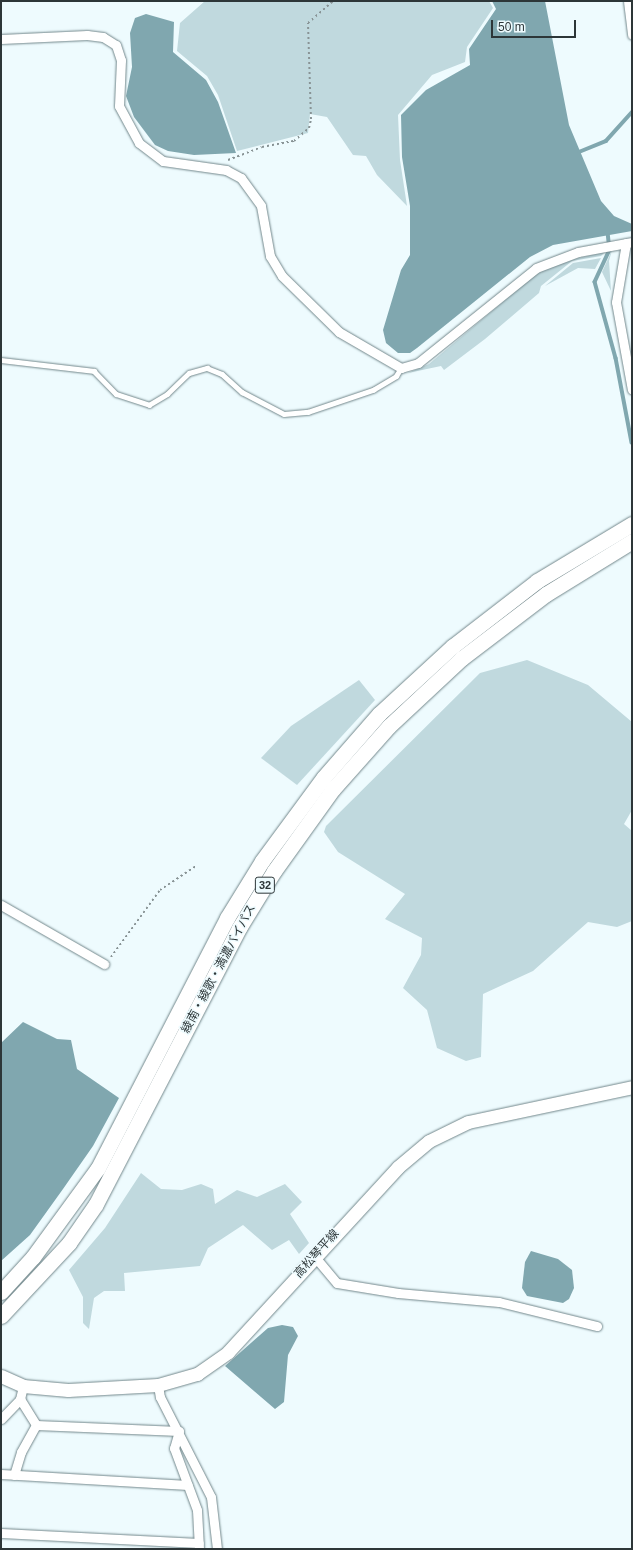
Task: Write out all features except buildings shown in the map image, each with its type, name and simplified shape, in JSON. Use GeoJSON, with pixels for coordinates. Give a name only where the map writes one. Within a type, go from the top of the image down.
{"type":"FeatureCollection","features":[{"type":"Feature","properties":{"kind":"highway","name":"綾南・綾歌・満濃バイパス"},"geometry":{"type":"LineString","coordinates":[[1,1292],[33,1257],[98,1168],[227,918],[262,861],[324,777],[379,714],[459,641],[537,581],[632,524]]}},
{"type":"Feature","properties":{"kind":"highway","name":"綾南・綾歌・満濃バイパス"},"geometry":{"type":"LineString","coordinates":[[1,1316],[69,1243],[96,1204],[239,928],[274,871],[333,789],[389,726],[462,658],[546,594],[632,542]]}},
{"type":"Feature","properties":{"kind":"main road","name":"高松琴平線"},"geometry":{"type":"LineString","coordinates":[[1,1376],[22,1392],[158,1385],[197,1374],[228,1352],[398,1167],[449,1130],[492,1116],[632,1087]]}},
{"type":"Feature","properties":{"kind":"street"},"geometry":{"type":"LineString","coordinates":[[628,1],[632,35]]}},
{"type":"Feature","properties":{"kind":"street"},"geometry":{"type":"LineString","coordinates":[[1,39],[87,35],[110,40],[120,52],[118,95],[131,133],[150,154],[163,161],[207,167],[234,173],[261,206],[270,256],[282,276],[339,332],[401,368],[418,363],[536,268],[552,260],[629,242],[616,302],[632,390]]}},
{"type":"Feature","properties":{"kind":"street"},"geometry":{"type":"LineString","coordinates":[[1,905],[104,964]]}},
{"type":"Feature","properties":{"kind":"street"},"geometry":{"type":"LineString","coordinates":[[314,1257],[337,1283],[499,1302],[596,1326]]}},
{"type":"Feature","properties":{"kind":"street"},"geometry":{"type":"LineString","coordinates":[[158,1385],[160,1397],[179,1431],[211,1497],[217,1549]]}},
{"type":"Feature","properties":{"kind":"street"},"geometry":{"type":"LineString","coordinates":[[1,1419],[22,1392],[36,1425]]}},
{"type":"Feature","properties":{"kind":"street"},"geometry":{"type":"LineString","coordinates":[[36,1425],[179,1431]]}},
{"type":"Feature","properties":{"kind":"street"},"geometry":{"type":"LineString","coordinates":[[14,1475],[21,1452],[36,1425]]}},
{"type":"Feature","properties":{"kind":"street"},"geometry":{"type":"LineString","coordinates":[[1,1533],[199,1546],[197,1510],[174,1448],[179,1431]]}},
{"type":"Feature","properties":{"kind":"street"},"geometry":{"type":"LineString","coordinates":[[1,1474],[188,1485]]}},
{"type":"Feature","properties":{"kind":"lane"},"geometry":{"type":"LineString","coordinates":[[1,360],[94,371],[116,394],[149,405],[167,394],[189,373],[207,368],[222,374],[242,392],[284,414],[308,412],[373,390],[396,376],[401,368]]}},
{"type":"Feature","properties":{"kind":"path"},"geometry":{"type":"LineString","coordinates":[[207,167],[262,147],[294,141],[309,128],[311,119],[308,23],[333,1]]}},
{"type":"Feature","properties":{"kind":"path"},"geometry":{"type":"LineString","coordinates":[[104,964],[160,890],[196,866]]}},
{"type":"Feature","properties":{"kind":"shaded area"},"geometry":{"type":"Polygon","coordinates":[[[205,1],[489,1],[493,8],[467,47],[465,62],[432,75],[398,115],[400,160],[407,206],[377,175],[366,156],[353,155],[327,117],[310,114],[308,133],[237,151],[218,95],[207,76],[177,51],[180,23],[205,1]]]}},
{"type":"Feature","properties":{"kind":"shaded area"},"geometry":{"type":"Polygon","coordinates":[[[492,1],[545,1],[569,125],[601,201],[614,216],[632,224],[632,231],[553,245],[530,257],[410,353],[398,353],[386,343],[383,330],[401,270],[410,255],[410,206],[402,157],[401,115],[426,90],[470,65],[469,49],[496,9],[492,1]]]}},
{"type":"Feature","properties":{"kind":"shaded area"},"geometry":{"type":"Polygon","coordinates":[[[146,14],[174,22],[173,52],[206,80],[218,102],[236,153],[194,155],[168,151],[155,145],[134,117],[126,96],[132,67],[130,33],[135,18],[146,14]]]}},
{"type":"Feature","properties":{"kind":"shaded area"},"geometry":{"type":"Polygon","coordinates":[[[612,250],[609,261],[611,291],[602,272],[612,250]]]}},
{"type":"Feature","properties":{"kind":"shaded area"},"geometry":{"type":"Polygon","coordinates":[[[605,252],[601,256],[572,261],[541,286],[539,293],[485,339],[444,370],[441,366],[408,373],[429,364],[534,276],[556,263],[605,252]]]}},
{"type":"Feature","properties":{"kind":"shaded area"},"geometry":{"type":"Polygon","coordinates":[[[601,258],[595,269],[578,268],[545,286],[573,263],[601,258]]]}},
{"type":"Feature","properties":{"kind":"shaded area"},"geometry":{"type":"Polygon","coordinates":[[[527,660],[588,685],[632,722],[632,810],[624,824],[632,831],[632,921],[617,927],[588,922],[533,971],[483,994],[481,1057],[466,1061],[437,1048],[427,1010],[403,988],[421,955],[422,938],[385,919],[405,894],[338,852],[324,832],[326,826],[480,673],[527,660]]]}},
{"type":"Feature","properties":{"kind":"shaded area"},"geometry":{"type":"Polygon","coordinates":[[[359,680],[375,700],[297,785],[261,758],[291,726],[359,680]]]}},
{"type":"Feature","properties":{"kind":"shaded area"},"geometry":{"type":"Polygon","coordinates":[[[23,1022],[57,1039],[71,1040],[77,1069],[119,1098],[93,1146],[30,1235],[1,1261],[1,1043],[23,1022]]]}},
{"type":"Feature","properties":{"kind":"shaded area"},"geometry":{"type":"Polygon","coordinates":[[[141,1173],[161,1189],[182,1190],[201,1184],[213,1189],[215,1204],[237,1190],[257,1197],[285,1184],[302,1202],[290,1214],[309,1243],[299,1254],[289,1240],[272,1250],[243,1225],[208,1248],[200,1266],[124,1273],[125,1291],[104,1291],[94,1298],[89,1329],[83,1323],[83,1297],[69,1270],[105,1228],[141,1173]]]}},
{"type":"Feature","properties":{"kind":"shaded area"},"geometry":{"type":"Polygon","coordinates":[[[531,1251],[558,1259],[572,1270],[574,1288],[569,1299],[563,1303],[527,1296],[522,1288],[525,1262],[531,1251]]]}},
{"type":"Feature","properties":{"kind":"shaded area"},"geometry":{"type":"Polygon","coordinates":[[[282,1325],[293,1327],[298,1336],[288,1355],[284,1402],[275,1409],[225,1366],[268,1328],[282,1325]]]}},
{"type":"Feature","properties":{"kind":"waterway"},"geometry":{"type":"LineString","coordinates":[[579,152],[606,141],[632,112]]}},
{"type":"Feature","properties":{"kind":"waterway"},"geometry":{"type":"LineString","coordinates":[[608,232],[610,250],[595,282],[616,358],[632,443]]}}]}
